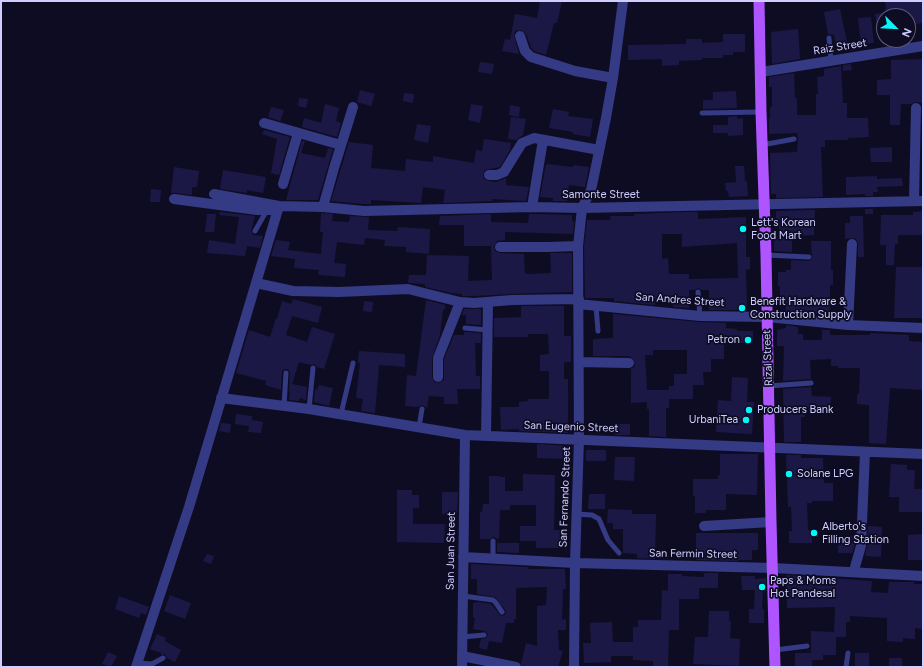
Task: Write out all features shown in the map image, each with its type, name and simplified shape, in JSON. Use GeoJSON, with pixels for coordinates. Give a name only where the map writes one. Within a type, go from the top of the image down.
{"type":"FeatureCollection","features":[{"type":"Feature","properties":{"kind":"main road","name":"Rizal Street"},"geometry":{"type":"LineString","coordinates":[[759,1],[769,386],[770,522],[773,568],[775,667]]}},
{"type":"Feature","properties":{"kind":"street"},"geometry":{"type":"LineString","coordinates":[[582,208],[591,190],[599,150],[613,78],[623,1]]}},
{"type":"Feature","properties":{"kind":"street"},"geometry":{"type":"LineString","coordinates":[[520,36],[525,51],[531,57],[575,71],[613,78]]}},
{"type":"Feature","properties":{"kind":"street","name":"Raiz Street"},"geometry":{"type":"LineString","coordinates":[[761,72],[923,46]]}},
{"type":"Feature","properties":{"kind":"street"},"geometry":{"type":"LineString","coordinates":[[323,207],[354,107]]}},
{"type":"Feature","properties":{"kind":"street"},"geometry":{"type":"LineString","coordinates":[[916,108],[918,201]]}},
{"type":"Feature","properties":{"kind":"street"},"geometry":{"type":"LineString","coordinates":[[264,123],[341,145]]}},
{"type":"Feature","properties":{"kind":"street"},"geometry":{"type":"LineString","coordinates":[[283,184],[298,132]]}},
{"type":"Feature","properties":{"kind":"street"},"geometry":{"type":"LineString","coordinates":[[489,175],[497,175],[504,172],[522,143],[534,138],[599,150]]}},
{"type":"Feature","properties":{"kind":"street"},"geometry":{"type":"LineString","coordinates":[[532,207],[543,140]]}},
{"type":"Feature","properties":{"kind":"street"},"geometry":{"type":"LineString","coordinates":[[214,194],[279,208]]}},
{"type":"Feature","properties":{"kind":"street"},"geometry":{"type":"LineString","coordinates":[[174,199],[267,210],[279,208]]}},
{"type":"Feature","properties":{"kind":"street","name":"Samonte Street"},"geometry":{"type":"LineString","coordinates":[[279,208],[323,207],[364,211],[532,207],[582,208],[764,205],[918,201]]}},
{"type":"Feature","properties":{"kind":"street"},"geometry":{"type":"LineString","coordinates":[[136,665],[190,507],[221,398],[279,208]]}},
{"type":"Feature","properties":{"kind":"street","name":"San Fernando Street"},"geometry":{"type":"LineString","coordinates":[[574,667],[576,514],[579,439],[578,246],[582,208]]}},
{"type":"Feature","properties":{"kind":"street"},"geometry":{"type":"LineString","coordinates":[[848,325],[852,244]]}},
{"type":"Feature","properties":{"kind":"street"},"geometry":{"type":"LineString","coordinates":[[500,247],[578,246]]}},
{"type":"Feature","properties":{"kind":"street","name":"San Andres Street"},"geometry":{"type":"LineString","coordinates":[[256,283],[293,291],[339,292],[408,289],[460,302],[512,300],[578,302],[596,306],[700,316],[767,317],[848,325],[923,328]]}},
{"type":"Feature","properties":{"kind":"street"},"geometry":{"type":"LineString","coordinates":[[438,377],[438,358],[460,302]]}},
{"type":"Feature","properties":{"kind":"street"},"geometry":{"type":"LineString","coordinates":[[486,436],[488,392],[488,302]]}},
{"type":"Feature","properties":{"kind":"street"},"geometry":{"type":"LineString","coordinates":[[579,362],[629,363]]}},
{"type":"Feature","properties":{"kind":"street","name":"San Eugenio Street"},"geometry":{"type":"LineString","coordinates":[[221,398],[309,409],[465,435],[923,454]]}},
{"type":"Feature","properties":{"kind":"street","name":"San Juan Street"},"geometry":{"type":"LineString","coordinates":[[462,667],[465,435]]}},
{"type":"Feature","properties":{"kind":"street"},"geometry":{"type":"LineString","coordinates":[[855,572],[861,546],[865,452]]}},
{"type":"Feature","properties":{"kind":"street"},"geometry":{"type":"LineString","coordinates":[[704,526],[770,522]]}},
{"type":"Feature","properties":{"kind":"street","name":"San Fermin Street"},"geometry":{"type":"LineString","coordinates":[[463,557],[575,564],[773,568],[923,576]]}},
{"type":"Feature","properties":{"kind":"street"},"geometry":{"type":"LineString","coordinates":[[462,656],[516,667]]}},
{"type":"Feature","properties":{"kind":"lane"},"geometry":{"type":"LineString","coordinates":[[829,38],[831,61]]}},
{"type":"Feature","properties":{"kind":"lane"},"geometry":{"type":"LineString","coordinates":[[702,114],[761,112]]}},
{"type":"Feature","properties":{"kind":"lane"},"geometry":{"type":"LineString","coordinates":[[762,146],[794,139]]}},
{"type":"Feature","properties":{"kind":"lane"},"geometry":{"type":"LineString","coordinates":[[255,231],[267,210]]}},
{"type":"Feature","properties":{"kind":"lane"},"geometry":{"type":"LineString","coordinates":[[766,255],[809,257]]}},
{"type":"Feature","properties":{"kind":"lane"},"geometry":{"type":"LineString","coordinates":[[698,292],[700,316]]}},
{"type":"Feature","properties":{"kind":"lane"},"geometry":{"type":"LineString","coordinates":[[596,306],[598,331]]}},
{"type":"Feature","properties":{"kind":"lane"},"geometry":{"type":"LineString","coordinates":[[465,328],[487,330]]}},
{"type":"Feature","properties":{"kind":"lane"},"geometry":{"type":"LineString","coordinates":[[341,414],[353,364]]}},
{"type":"Feature","properties":{"kind":"lane"},"geometry":{"type":"LineString","coordinates":[[309,409],[313,368]]}},
{"type":"Feature","properties":{"kind":"lane"},"geometry":{"type":"LineString","coordinates":[[284,406],[286,373]]}},
{"type":"Feature","properties":{"kind":"lane"},"geometry":{"type":"LineString","coordinates":[[769,386],[811,383]]}},
{"type":"Feature","properties":{"kind":"lane"},"geometry":{"type":"LineString","coordinates":[[419,427],[422,409]]}},
{"type":"Feature","properties":{"kind":"lane"},"geometry":{"type":"LineString","coordinates":[[576,514],[592,515],[599,519],[608,540],[619,554]]}},
{"type":"Feature","properties":{"kind":"lane"},"geometry":{"type":"LineString","coordinates":[[493,541],[493,558]]}},
{"type":"Feature","properties":{"kind":"lane"},"geometry":{"type":"LineString","coordinates":[[463,596],[493,600],[502,612]]}},
{"type":"Feature","properties":{"kind":"lane"},"geometry":{"type":"LineString","coordinates":[[462,637],[484,634]]}},
{"type":"Feature","properties":{"kind":"lane"},"geometry":{"type":"LineString","coordinates":[[775,650],[807,646]]}},
{"type":"Feature","properties":{"kind":"lane"},"geometry":{"type":"LineString","coordinates":[[846,667],[848,653]]}},
{"type":"Feature","properties":{"kind":"lane"},"geometry":{"type":"LineString","coordinates":[[136,665],[152,664],[164,658]]}},
{"type":"Feature","properties":{"kind":"building"},"geometry":{"type":"Polygon","coordinates":[[[540,1],[562,1],[557,23],[554,23],[546,55],[534,51],[526,34],[521,30],[515,31],[514,35],[519,54],[502,51],[505,39],[510,40],[515,14],[537,18],[540,1]]]}},
{"type":"Feature","properties":{"kind":"building"},"geometry":{"type":"Polygon","coordinates":[[[885,1],[923,1],[923,23],[916,24],[916,8],[886,8],[885,1]]]}},
{"type":"Feature","properties":{"kind":"building"},"geometry":{"type":"Polygon","coordinates":[[[840,9],[847,42],[836,45],[834,35],[828,34],[824,12],[840,9]]]}},
{"type":"Feature","properties":{"kind":"building"},"geometry":{"type":"Polygon","coordinates":[[[871,17],[874,43],[861,44],[858,18],[871,17]]]}},
{"type":"Feature","properties":{"kind":"building"},"geometry":{"type":"Polygon","coordinates":[[[798,29],[800,59],[772,64],[771,32],[798,29]]]}},
{"type":"Feature","properties":{"kind":"building"},"geometry":{"type":"Polygon","coordinates":[[[723,34],[745,34],[745,52],[733,52],[733,55],[723,55],[723,58],[702,58],[702,60],[679,61],[679,65],[662,66],[662,59],[628,60],[628,45],[686,44],[686,39],[702,39],[702,43],[723,42],[723,34]]]}},
{"type":"Feature","properties":{"kind":"building"},"geometry":{"type":"Polygon","coordinates":[[[923,59],[923,103],[916,102],[911,104],[901,104],[900,125],[890,125],[890,95],[877,95],[877,80],[891,79],[891,60],[923,59]]]}},
{"type":"Feature","properties":{"kind":"building"},"geometry":{"type":"Polygon","coordinates":[[[480,62],[494,64],[492,74],[478,72],[480,62]]]}},
{"type":"Feature","properties":{"kind":"building"},"geometry":{"type":"Polygon","coordinates":[[[851,64],[852,70],[843,71],[843,65],[851,64]]]}},
{"type":"Feature","properties":{"kind":"building"},"geometry":{"type":"Polygon","coordinates":[[[841,66],[843,103],[847,103],[847,118],[868,118],[869,137],[848,138],[848,140],[825,140],[825,147],[821,147],[823,197],[776,198],[776,194],[771,194],[770,153],[797,152],[798,139],[797,133],[769,134],[770,107],[772,107],[772,87],[769,87],[769,77],[794,73],[795,98],[797,98],[797,115],[816,115],[816,94],[818,94],[817,77],[824,76],[824,69],[841,66]]]}},
{"type":"Feature","properties":{"kind":"building"},"geometry":{"type":"Polygon","coordinates":[[[360,90],[375,94],[371,106],[357,102],[360,90]]]}},
{"type":"Feature","properties":{"kind":"building"},"geometry":{"type":"Polygon","coordinates":[[[736,91],[737,108],[703,109],[703,100],[713,100],[713,92],[736,91]]]}},
{"type":"Feature","properties":{"kind":"building"},"geometry":{"type":"Polygon","coordinates":[[[404,93],[414,94],[413,103],[403,101],[404,93]]]}},
{"type":"Feature","properties":{"kind":"building"},"geometry":{"type":"Polygon","coordinates":[[[299,98],[308,99],[306,108],[298,106],[299,98]]]}},
{"type":"Feature","properties":{"kind":"building"},"geometry":{"type":"Polygon","coordinates":[[[325,104],[339,108],[336,121],[341,123],[337,137],[302,127],[304,118],[321,123],[325,104]]]}},
{"type":"Feature","properties":{"kind":"building"},"geometry":{"type":"Polygon","coordinates":[[[471,104],[483,106],[480,123],[468,120],[471,104]]]}},
{"type":"Feature","properties":{"kind":"building"},"geometry":{"type":"Polygon","coordinates":[[[510,105],[520,107],[519,117],[509,115],[510,105]]]}},
{"type":"Feature","properties":{"kind":"building"},"geometry":{"type":"Polygon","coordinates":[[[271,107],[284,110],[280,121],[268,117],[271,107]]]}},
{"type":"Feature","properties":{"kind":"building"},"geometry":{"type":"Polygon","coordinates":[[[553,109],[569,112],[568,116],[593,119],[590,137],[573,134],[573,132],[549,128],[553,109]]]}},
{"type":"Feature","properties":{"kind":"building"},"geometry":{"type":"Polygon","coordinates":[[[737,116],[737,119],[743,118],[743,135],[728,136],[728,133],[713,133],[713,125],[728,125],[728,117],[737,116]]]}},
{"type":"Feature","properties":{"kind":"building"},"geometry":{"type":"Polygon","coordinates":[[[511,117],[526,119],[523,135],[516,140],[508,139],[511,117]]]}},
{"type":"Feature","properties":{"kind":"building"},"geometry":{"type":"Polygon","coordinates":[[[417,124],[431,126],[428,143],[414,140],[417,124]]]}},
{"type":"Feature","properties":{"kind":"building"},"geometry":{"type":"Polygon","coordinates":[[[264,130],[290,137],[279,175],[271,173],[277,139],[262,134],[264,130]]]}},
{"type":"Feature","properties":{"kind":"building"},"geometry":{"type":"Polygon","coordinates":[[[484,139],[511,143],[510,150],[500,167],[485,170],[483,175],[484,179],[497,182],[506,178],[506,185],[529,187],[526,201],[492,199],[492,201],[443,203],[445,190],[423,187],[421,203],[371,200],[371,204],[364,204],[331,201],[349,142],[373,145],[371,168],[405,171],[406,159],[433,162],[433,156],[474,163],[476,150],[482,151],[484,139]]]}},
{"type":"Feature","properties":{"kind":"building"},"geometry":{"type":"Polygon","coordinates":[[[302,141],[305,141],[301,153],[325,158],[328,148],[333,149],[318,200],[286,200],[302,141]]]}},
{"type":"Feature","properties":{"kind":"building"},"geometry":{"type":"Polygon","coordinates":[[[892,147],[892,162],[871,162],[870,148],[892,147]]]}},
{"type":"Feature","properties":{"kind":"building"},"geometry":{"type":"Polygon","coordinates":[[[546,164],[589,167],[585,187],[569,185],[567,201],[553,201],[553,198],[540,197],[546,164]]]}},
{"type":"Feature","properties":{"kind":"building"},"geometry":{"type":"Polygon","coordinates":[[[735,166],[744,166],[748,196],[729,197],[728,191],[726,191],[725,183],[736,182],[735,166]]]}},
{"type":"Feature","properties":{"kind":"building"},"geometry":{"type":"Polygon","coordinates":[[[174,167],[199,171],[197,187],[192,187],[192,195],[171,193],[174,167]]]}},
{"type":"Feature","properties":{"kind":"building"},"geometry":{"type":"Polygon","coordinates":[[[223,170],[266,177],[263,193],[247,190],[247,193],[220,189],[223,170]]]}},
{"type":"Feature","properties":{"kind":"building"},"geometry":{"type":"Polygon","coordinates":[[[877,176],[877,179],[902,178],[903,186],[877,187],[878,192],[873,192],[873,196],[865,196],[865,194],[846,195],[846,177],[877,176]]]}},
{"type":"Feature","properties":{"kind":"building"},"geometry":{"type":"Polygon","coordinates":[[[151,189],[161,190],[160,202],[150,202],[151,189]]]}},
{"type":"Feature","properties":{"kind":"building"},"geometry":{"type":"Polygon","coordinates":[[[865,209],[873,209],[873,214],[865,214],[865,209]]]}},
{"type":"Feature","properties":{"kind":"building"},"geometry":{"type":"Polygon","coordinates":[[[815,210],[814,235],[792,236],[792,252],[774,251],[774,239],[779,239],[779,221],[776,221],[776,211],[815,210]]]}},
{"type":"Feature","properties":{"kind":"building"},"geometry":{"type":"Polygon","coordinates":[[[923,211],[923,235],[898,235],[898,244],[895,244],[894,265],[886,265],[886,245],[880,245],[881,215],[913,215],[913,212],[923,211]]]}},
{"type":"Feature","properties":{"kind":"building"},"geometry":{"type":"Polygon","coordinates":[[[220,212],[255,216],[251,231],[253,235],[263,236],[260,248],[247,246],[245,256],[207,253],[209,240],[235,244],[239,217],[219,215],[220,212]]]}},
{"type":"Feature","properties":{"kind":"building"},"geometry":{"type":"Polygon","coordinates":[[[698,212],[698,219],[746,217],[746,257],[750,257],[750,269],[746,270],[747,310],[709,310],[709,290],[702,290],[698,288],[689,290],[689,308],[673,307],[673,301],[655,302],[655,305],[614,301],[614,298],[585,298],[584,246],[587,220],[611,220],[610,216],[634,216],[634,214],[698,212]],[[662,234],[662,259],[668,258],[669,274],[689,274],[689,279],[738,278],[737,243],[682,247],[682,234],[662,234]]]}},
{"type":"Feature","properties":{"kind":"building"},"geometry":{"type":"Polygon","coordinates":[[[321,213],[333,214],[332,221],[349,222],[350,216],[369,217],[368,230],[397,231],[398,227],[430,229],[429,254],[406,252],[406,247],[384,246],[385,240],[365,238],[364,245],[337,242],[334,263],[346,264],[345,277],[318,275],[319,270],[294,268],[295,259],[271,256],[276,240],[290,242],[288,250],[321,254],[323,232],[320,232],[321,213]]]}},
{"type":"Feature","properties":{"kind":"building"},"geometry":{"type":"Polygon","coordinates":[[[207,214],[216,214],[214,232],[205,232],[207,214]]]}},
{"type":"Feature","properties":{"kind":"building"},"geometry":{"type":"Polygon","coordinates":[[[491,214],[491,222],[528,223],[529,214],[572,215],[572,221],[574,221],[573,234],[505,232],[505,240],[497,241],[494,247],[495,251],[500,253],[524,254],[525,273],[528,274],[551,273],[550,253],[572,253],[572,292],[462,296],[462,294],[425,287],[425,284],[408,283],[409,275],[426,275],[427,255],[469,256],[468,281],[492,280],[491,246],[464,246],[464,225],[439,225],[440,216],[491,214]]]}},
{"type":"Feature","properties":{"kind":"building"},"geometry":{"type":"Polygon","coordinates":[[[850,216],[863,216],[864,257],[858,257],[858,244],[856,239],[845,239],[845,223],[850,223],[850,216]]]}},
{"type":"Feature","properties":{"kind":"building"},"geometry":{"type":"Polygon","coordinates":[[[811,241],[831,241],[831,270],[833,270],[833,285],[830,285],[830,313],[813,313],[813,315],[786,312],[786,305],[780,305],[778,272],[786,272],[786,270],[791,270],[791,260],[809,261],[812,259],[811,241]]]}},
{"type":"Feature","properties":{"kind":"building"},"geometry":{"type":"Polygon","coordinates":[[[896,267],[923,267],[923,318],[894,318],[896,267]]]}},
{"type":"Feature","properties":{"kind":"building"},"geometry":{"type":"Polygon","coordinates":[[[293,299],[322,307],[318,323],[292,316],[286,335],[307,342],[312,327],[335,334],[324,369],[317,367],[314,364],[311,365],[299,362],[292,384],[307,387],[306,400],[300,398],[299,401],[289,400],[290,373],[288,369],[282,371],[281,390],[265,385],[266,381],[236,373],[249,330],[270,337],[282,301],[291,304],[293,299]]]}},
{"type":"Feature","properties":{"kind":"building"},"geometry":{"type":"Polygon","coordinates":[[[426,300],[445,305],[445,310],[443,309],[440,335],[432,358],[432,377],[434,382],[438,383],[444,380],[444,359],[454,335],[464,335],[464,332],[481,333],[481,343],[475,343],[476,376],[480,376],[480,389],[457,389],[458,404],[444,404],[444,397],[429,396],[427,408],[422,405],[418,407],[405,406],[407,375],[416,376],[426,300]]]}},
{"type":"Feature","properties":{"kind":"building"},"geometry":{"type":"Polygon","coordinates":[[[364,301],[373,302],[372,312],[363,311],[364,301]]]}},
{"type":"Feature","properties":{"kind":"building"},"geometry":{"type":"Polygon","coordinates":[[[521,306],[564,306],[564,336],[571,336],[571,362],[564,362],[564,379],[568,379],[568,433],[519,431],[519,429],[501,430],[500,407],[519,407],[519,402],[528,401],[528,399],[549,399],[549,371],[540,371],[540,355],[549,354],[548,334],[528,334],[528,337],[494,337],[494,318],[521,317],[521,306]]]}},
{"type":"Feature","properties":{"kind":"building"},"geometry":{"type":"Polygon","coordinates":[[[464,309],[481,309],[481,325],[466,324],[466,315],[462,315],[464,309]]]}},
{"type":"Feature","properties":{"kind":"building"},"geometry":{"type":"Polygon","coordinates":[[[613,314],[726,323],[726,328],[737,329],[737,331],[753,331],[753,343],[724,343],[724,359],[711,359],[711,372],[703,372],[704,385],[693,385],[693,399],[669,399],[669,408],[666,408],[666,437],[649,436],[649,409],[647,409],[647,402],[631,403],[631,369],[635,366],[634,360],[629,356],[593,356],[593,339],[613,338],[613,314]],[[653,350],[653,355],[645,355],[647,390],[669,390],[669,386],[674,386],[674,374],[687,374],[687,350],[653,350]]]}},
{"type":"Feature","properties":{"kind":"building"},"geometry":{"type":"Polygon","coordinates":[[[786,325],[798,327],[798,334],[803,334],[803,340],[822,340],[822,330],[830,330],[830,335],[870,335],[870,333],[909,335],[909,341],[923,342],[923,390],[890,388],[886,444],[869,443],[869,405],[857,404],[860,368],[838,368],[838,366],[831,366],[831,359],[810,360],[811,379],[783,381],[784,346],[777,346],[777,330],[786,328],[786,325]]]}},
{"type":"Feature","properties":{"kind":"building"},"geometry":{"type":"Polygon","coordinates":[[[359,351],[405,354],[405,367],[379,365],[375,413],[361,411],[363,399],[356,398],[360,363],[358,363],[359,351]]]}},
{"type":"Feature","properties":{"kind":"building"},"geometry":{"type":"Polygon","coordinates":[[[732,377],[748,378],[747,402],[754,402],[752,434],[716,432],[718,400],[731,401],[732,377]]]}},
{"type":"Feature","properties":{"kind":"building"},"geometry":{"type":"Polygon","coordinates":[[[319,385],[333,388],[329,406],[314,402],[315,389],[317,390],[319,385]]]}},
{"type":"Feature","properties":{"kind":"building"},"geometry":{"type":"Polygon","coordinates":[[[811,387],[812,396],[831,397],[830,408],[805,409],[805,417],[801,417],[801,442],[784,442],[783,389],[811,387]]]}},
{"type":"Feature","properties":{"kind":"building"},"geometry":{"type":"Polygon","coordinates":[[[236,414],[252,416],[252,420],[263,422],[261,433],[248,432],[249,426],[235,424],[236,414]]]}},
{"type":"Feature","properties":{"kind":"building"},"geometry":{"type":"Polygon","coordinates":[[[221,423],[231,424],[230,433],[219,431],[221,423]]]}},
{"type":"Feature","properties":{"kind":"building"},"geometry":{"type":"Polygon","coordinates":[[[615,424],[630,424],[630,435],[615,435],[615,424]]]}},
{"type":"Feature","properties":{"kind":"building"},"geometry":{"type":"Polygon","coordinates":[[[537,444],[568,446],[568,459],[537,458],[537,444]]]}},
{"type":"Feature","properties":{"kind":"building"},"geometry":{"type":"Polygon","coordinates":[[[586,450],[606,450],[606,461],[586,461],[586,450]]]}},
{"type":"Feature","properties":{"kind":"building"},"geometry":{"type":"Polygon","coordinates":[[[720,454],[758,454],[757,495],[726,494],[726,510],[706,510],[706,513],[695,513],[693,479],[718,479],[718,475],[720,475],[720,454]]]}},
{"type":"Feature","properties":{"kind":"building"},"geometry":{"type":"Polygon","coordinates":[[[786,455],[801,455],[801,458],[823,458],[824,483],[833,483],[833,501],[812,501],[812,503],[807,503],[808,530],[812,530],[812,543],[789,543],[789,531],[792,531],[791,507],[788,507],[786,455]]]}},
{"type":"Feature","properties":{"kind":"building"},"geometry":{"type":"Polygon","coordinates":[[[615,457],[635,457],[634,481],[614,480],[615,457]]]}},
{"type":"Feature","properties":{"kind":"building"},"geometry":{"type":"Polygon","coordinates":[[[891,464],[907,465],[907,470],[915,470],[914,489],[923,489],[923,512],[899,512],[899,497],[889,497],[891,464]]]}},
{"type":"Feature","properties":{"kind":"building"},"geometry":{"type":"Polygon","coordinates":[[[523,474],[555,475],[554,530],[564,530],[564,548],[536,548],[536,541],[520,541],[520,526],[536,526],[536,505],[510,505],[510,510],[500,510],[499,539],[493,537],[490,539],[480,539],[480,512],[482,512],[483,504],[489,504],[489,476],[505,477],[505,491],[523,491],[523,474]]]}},
{"type":"Feature","properties":{"kind":"building"},"geometry":{"type":"Polygon","coordinates":[[[397,490],[412,490],[412,495],[419,495],[419,508],[413,508],[413,524],[445,524],[444,543],[397,542],[397,490]]]}},
{"type":"Feature","properties":{"kind":"building"},"geometry":{"type":"Polygon","coordinates":[[[442,492],[458,492],[457,514],[442,514],[442,492]]]}},
{"type":"Feature","properties":{"kind":"building"},"geometry":{"type":"Polygon","coordinates":[[[589,494],[605,494],[605,509],[588,509],[589,494]]]}},
{"type":"Feature","properties":{"kind":"building"},"geometry":{"type":"Polygon","coordinates":[[[608,509],[632,510],[632,514],[656,514],[655,559],[637,558],[637,554],[623,553],[623,529],[613,529],[613,523],[607,523],[608,509]]]}},
{"type":"Feature","properties":{"kind":"building"},"geometry":{"type":"Polygon","coordinates":[[[868,526],[882,527],[881,557],[865,556],[868,526]]]}},
{"type":"Feature","properties":{"kind":"building"},"geometry":{"type":"Polygon","coordinates":[[[696,533],[758,533],[758,550],[752,550],[752,560],[696,560],[696,533]]]}},
{"type":"Feature","properties":{"kind":"building"},"geometry":{"type":"Polygon","coordinates":[[[923,534],[923,560],[908,560],[908,535],[923,534]]]}},
{"type":"Feature","properties":{"kind":"building"},"geometry":{"type":"Polygon","coordinates":[[[838,536],[855,536],[855,545],[852,553],[838,553],[838,536]]]}},
{"type":"Feature","properties":{"kind":"building"},"geometry":{"type":"Polygon","coordinates":[[[497,543],[519,543],[519,553],[497,552],[497,543]]]}},
{"type":"Feature","properties":{"kind":"building"},"geometry":{"type":"Polygon","coordinates":[[[207,554],[214,556],[211,564],[203,561],[207,554]]]}},
{"type":"Feature","properties":{"kind":"building"},"geometry":{"type":"Polygon","coordinates":[[[471,564],[528,567],[528,569],[565,569],[566,589],[563,589],[562,620],[566,619],[566,630],[558,630],[559,650],[563,651],[558,667],[522,667],[521,664],[526,643],[537,646],[537,606],[546,605],[547,587],[516,588],[516,619],[514,619],[514,623],[506,623],[502,643],[489,641],[487,650],[479,648],[481,639],[486,638],[488,634],[485,631],[473,629],[475,618],[473,618],[473,603],[478,602],[491,604],[501,616],[505,615],[506,611],[495,597],[477,594],[477,579],[471,579],[471,564]]]}},
{"type":"Feature","properties":{"kind":"building"},"geometry":{"type":"Polygon","coordinates":[[[704,573],[718,573],[718,588],[699,588],[699,599],[679,599],[679,630],[669,630],[668,667],[653,667],[653,661],[633,660],[633,656],[611,656],[611,662],[584,663],[583,643],[591,643],[590,623],[612,622],[613,642],[633,642],[633,627],[638,627],[638,620],[661,620],[662,590],[668,591],[668,574],[704,577],[704,573]]]}},
{"type":"Feature","properties":{"kind":"building"},"geometry":{"type":"Polygon","coordinates":[[[786,575],[872,581],[871,592],[888,593],[889,582],[914,582],[914,584],[923,584],[923,629],[915,628],[915,639],[903,638],[903,642],[887,641],[887,618],[850,616],[850,622],[846,622],[846,637],[836,637],[836,655],[823,655],[823,660],[812,660],[812,667],[795,667],[795,653],[811,653],[811,631],[834,632],[835,607],[787,608],[786,575]]]}},
{"type":"Feature","properties":{"kind":"building"},"geometry":{"type":"Polygon","coordinates":[[[741,576],[755,576],[755,579],[766,578],[766,590],[763,590],[762,609],[764,609],[764,623],[749,623],[749,609],[754,609],[755,590],[742,590],[741,576]]]}},
{"type":"Feature","properties":{"kind":"building"},"geometry":{"type":"Polygon","coordinates":[[[170,595],[191,603],[185,619],[164,611],[170,595]]]}},
{"type":"Feature","properties":{"kind":"building"},"geometry":{"type":"Polygon","coordinates":[[[119,596],[149,607],[146,615],[141,613],[139,618],[115,609],[119,596]]]}},
{"type":"Feature","properties":{"kind":"building"},"geometry":{"type":"Polygon","coordinates":[[[709,611],[729,611],[729,621],[731,621],[730,638],[740,639],[739,666],[693,664],[695,637],[708,637],[709,611]]]}},
{"type":"Feature","properties":{"kind":"building"},"geometry":{"type":"Polygon","coordinates":[[[157,634],[166,638],[165,641],[181,650],[175,662],[167,658],[165,654],[161,655],[161,653],[150,649],[157,634]]]}},
{"type":"Feature","properties":{"kind":"building"},"geometry":{"type":"Polygon","coordinates":[[[108,652],[117,656],[111,667],[102,664],[108,652]]]}},
{"type":"Feature","properties":{"kind":"building"},"geometry":{"type":"Polygon","coordinates":[[[855,653],[869,653],[869,667],[855,667],[855,653]]]}},
{"type":"Feature","properties":{"kind":"building"},"geometry":{"type":"Polygon","coordinates":[[[889,658],[902,658],[902,667],[889,667],[889,658]]]}},
{"type":"Feature","properties":{"kind":"place","name":"Lett's Korean Food Mart"},"geometry":{"type":"Point","coordinates":[743,229]}},
{"type":"Feature","properties":{"kind":"place","name":"Benefit Hardware & Construction Supply"},"geometry":{"type":"Point","coordinates":[742,308]}},
{"type":"Feature","properties":{"kind":"place","name":"Petron"},"geometry":{"type":"Point","coordinates":[748,340]}},
{"type":"Feature","properties":{"kind":"place","name":"Producers Bank"},"geometry":{"type":"Point","coordinates":[749,410]}},
{"type":"Feature","properties":{"kind":"place","name":"UrbaniTea"},"geometry":{"type":"Point","coordinates":[746,420]}},
{"type":"Feature","properties":{"kind":"place","name":"Solane LPG"},"geometry":{"type":"Point","coordinates":[789,474]}},
{"type":"Feature","properties":{"kind":"place","name":"Alberto's Filling Station"},"geometry":{"type":"Point","coordinates":[814,533]}},
{"type":"Feature","properties":{"kind":"place","name":"Paps & Moms Hot Pandesal"},"geometry":{"type":"Point","coordinates":[762,587]}}]}
